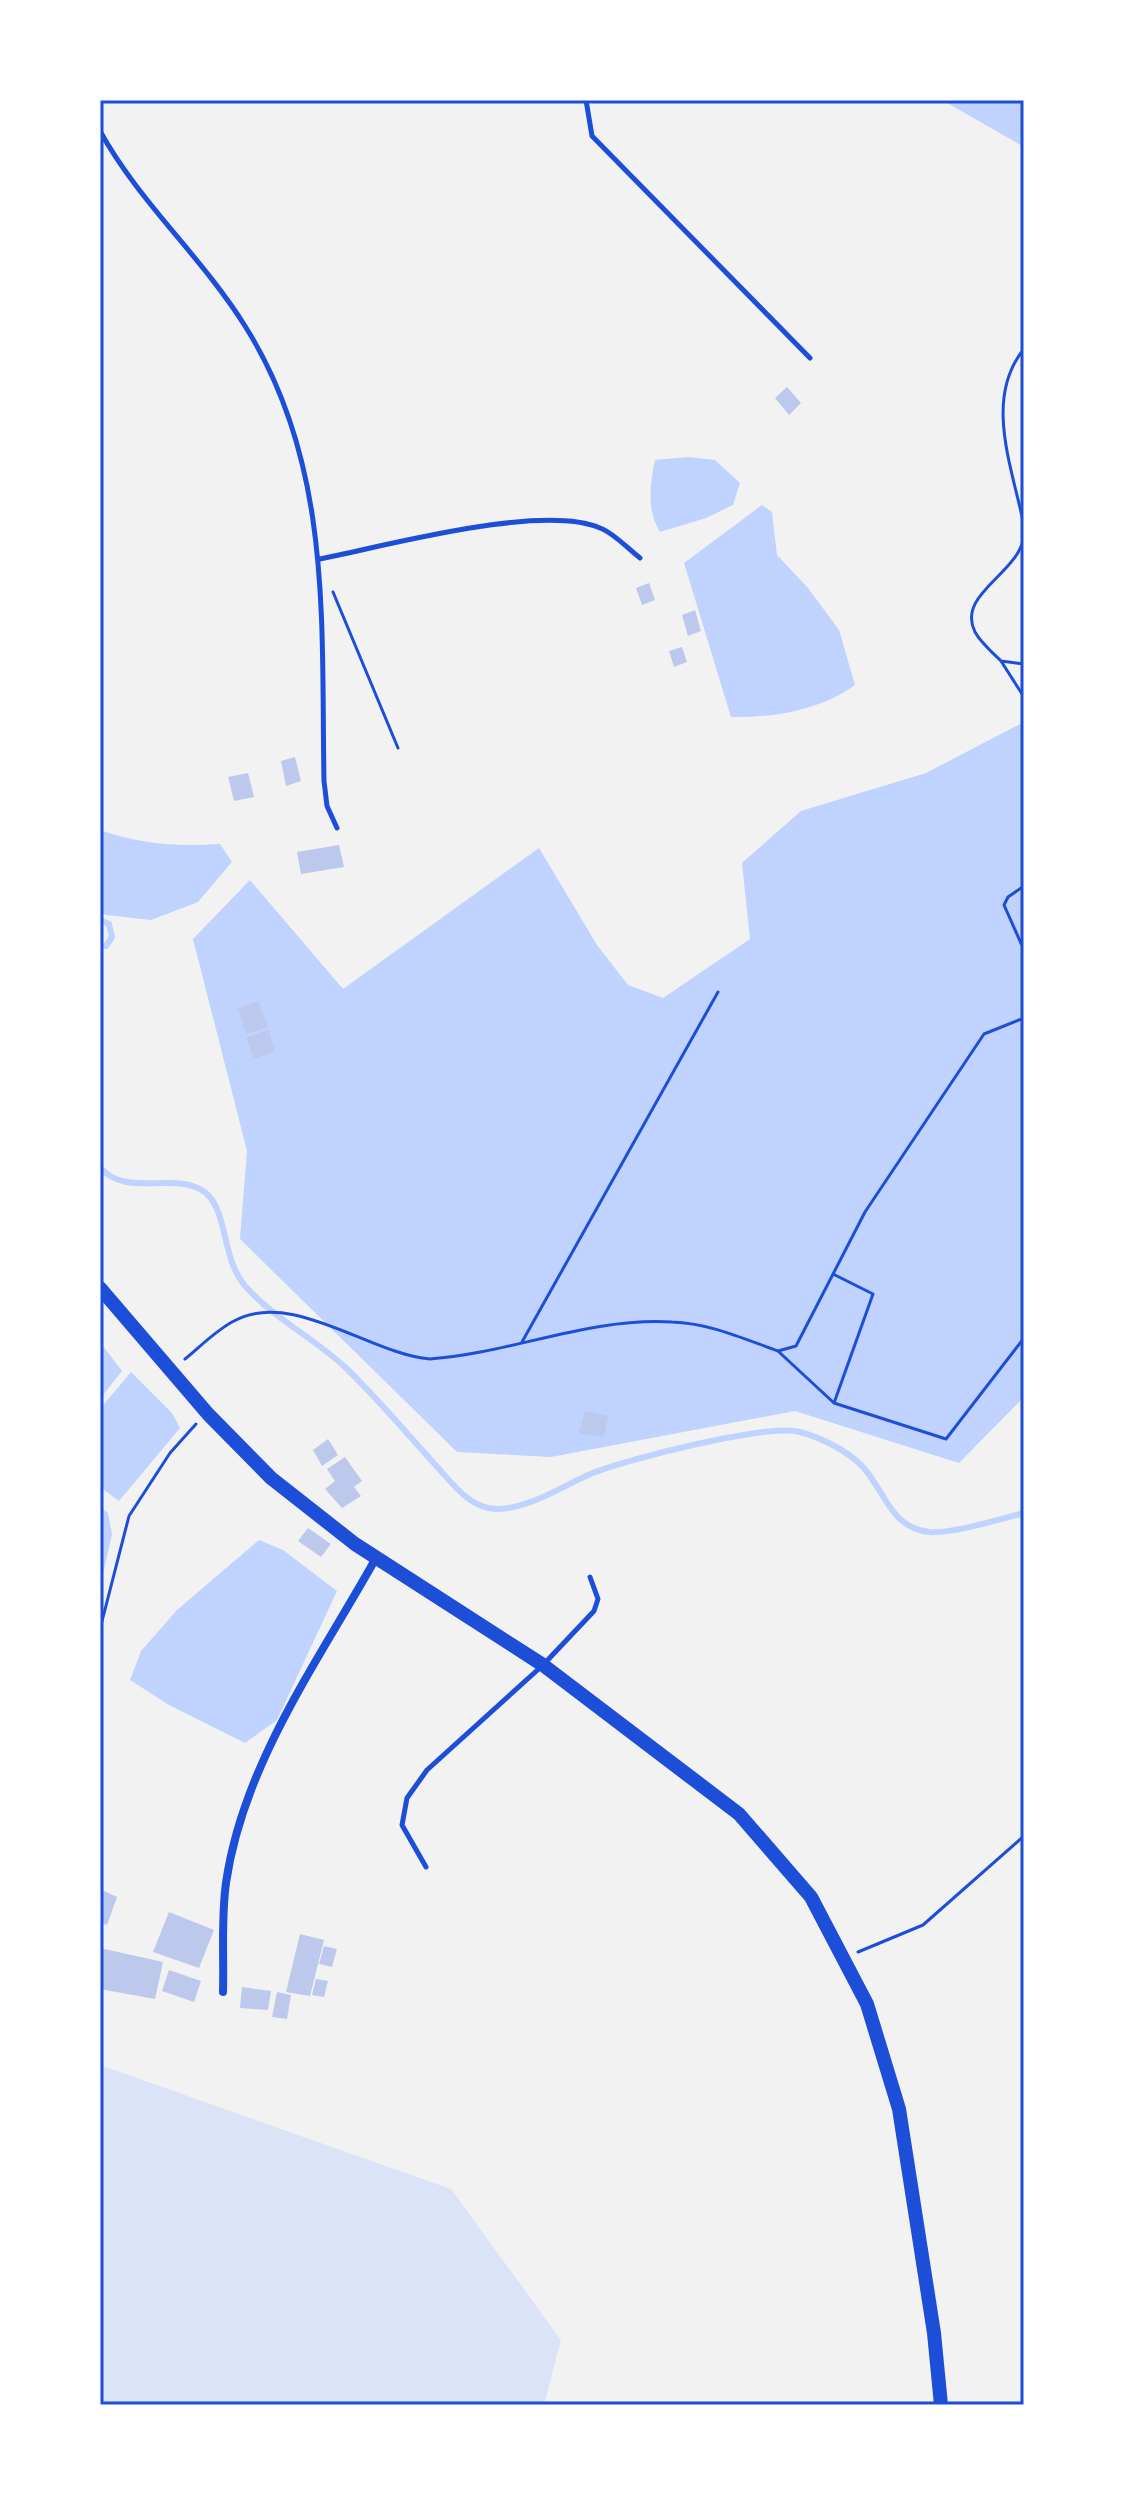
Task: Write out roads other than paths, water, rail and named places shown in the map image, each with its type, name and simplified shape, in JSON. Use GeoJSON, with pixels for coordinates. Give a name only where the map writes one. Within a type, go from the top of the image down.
{"type":"FeatureCollection","features":[{"type":"Feature","properties":{"kind":"street"},"geometry":{"type":"LineString","coordinates":[[100,1288],[208,1414],[271,1478],[376,1558],[543,1665],[739,1814],[811,1897],[867,2004],[899,2109],[934,2333],[941,2405]]}},
{"type":"Feature","properties":{"kind":"street"},"geometry":{"type":"LineString","coordinates":[[223,1992],[227,1882],[244,1813],[273,1739],[376,1558]]}},
{"type":"Feature","properties":{"kind":"lane"},"geometry":{"type":"LineString","coordinates":[[586,100],[592,136],[810,358]]}},
{"type":"Feature","properties":{"kind":"lane"},"geometry":{"type":"LineString","coordinates":[[100,131],[117,162],[244,324],[273,374],[298,436],[320,559],[324,781],[327,806],[337,828]]}},
{"type":"Feature","properties":{"kind":"lane"},"geometry":{"type":"LineString","coordinates":[[320,559],[512,522],[555,519],[601,528],[640,558]]}},
{"type":"Feature","properties":{"kind":"lane"},"geometry":{"type":"LineString","coordinates":[[426,1867],[402,1825],[407,1798],[427,1770],[543,1665],[594,1611],[598,1599],[590,1577]]}},
{"type":"Feature","properties":{"kind":"water"},"geometry":{"type":"Polygon","coordinates":[[[942,100],[1024,100],[1024,147],[942,100]]]}},
{"type":"Feature","properties":{"kind":"water"},"geometry":{"type":"Polygon","coordinates":[[[688,457],[715,460],[740,483],[733,505],[706,518],[660,532],[651,506],[655,460],[688,457]]]}},
{"type":"Feature","properties":{"kind":"water"},"geometry":{"type":"Polygon","coordinates":[[[762,505],[772,512],[777,555],[808,588],[839,630],[855,685],[827,701],[796,711],[731,717],[684,563],[762,505]]]}},
{"type":"Feature","properties":{"kind":"water"},"geometry":{"type":"Polygon","coordinates":[[[1024,722],[1024,1397],[959,1463],[795,1411],[551,1457],[457,1452],[240,1239],[247,1151],[193,939],[250,880],[343,989],[539,848],[597,945],[628,985],[663,998],[750,939],[742,863],[801,811],[926,773],[1024,722]]]}},
{"type":"Feature","properties":{"kind":"water"},"geometry":{"type":"Polygon","coordinates":[[[100,830],[159,843],[220,844],[232,862],[198,902],[151,920],[106,915],[100,912],[100,830]]]}},
{"type":"Feature","properties":{"kind":"water"},"geometry":{"type":"Polygon","coordinates":[[[100,1342],[122,1371],[100,1399],[100,1342]]]}},
{"type":"Feature","properties":{"kind":"water"},"geometry":{"type":"Polygon","coordinates":[[[131,1372],[172,1413],[180,1428],[119,1501],[100,1487],[100,1409],[131,1372]]]}},
{"type":"Feature","properties":{"kind":"water"},"geometry":{"type":"Polygon","coordinates":[[[100,1507],[108,1513],[112,1534],[100,1588],[100,1507]]]}},
{"type":"Feature","properties":{"kind":"water"},"geometry":{"type":"Polygon","coordinates":[[[259,1540],[283,1550],[337,1591],[277,1720],[245,1743],[169,1705],[130,1680],[141,1651],[177,1610],[259,1540]]]}},
{"type":"Feature","properties":{"kind":"waterway"},"geometry":{"type":"LineString","coordinates":[[100,920],[109,924],[112,937],[106,946],[100,946]]}},
{"type":"Feature","properties":{"kind":"waterway"},"geometry":{"type":"LineString","coordinates":[[100,1167],[111,1177],[124,1182],[183,1184],[196,1187],[208,1195],[219,1214],[233,1265],[247,1288],[270,1310],[346,1368],[458,1490],[480,1506],[510,1508],[588,1475],[631,1461],[695,1444],[783,1431],[800,1432],[817,1438],[850,1456],[871,1477],[897,1516],[916,1529],[950,1531],[1024,1513]]}}]}
